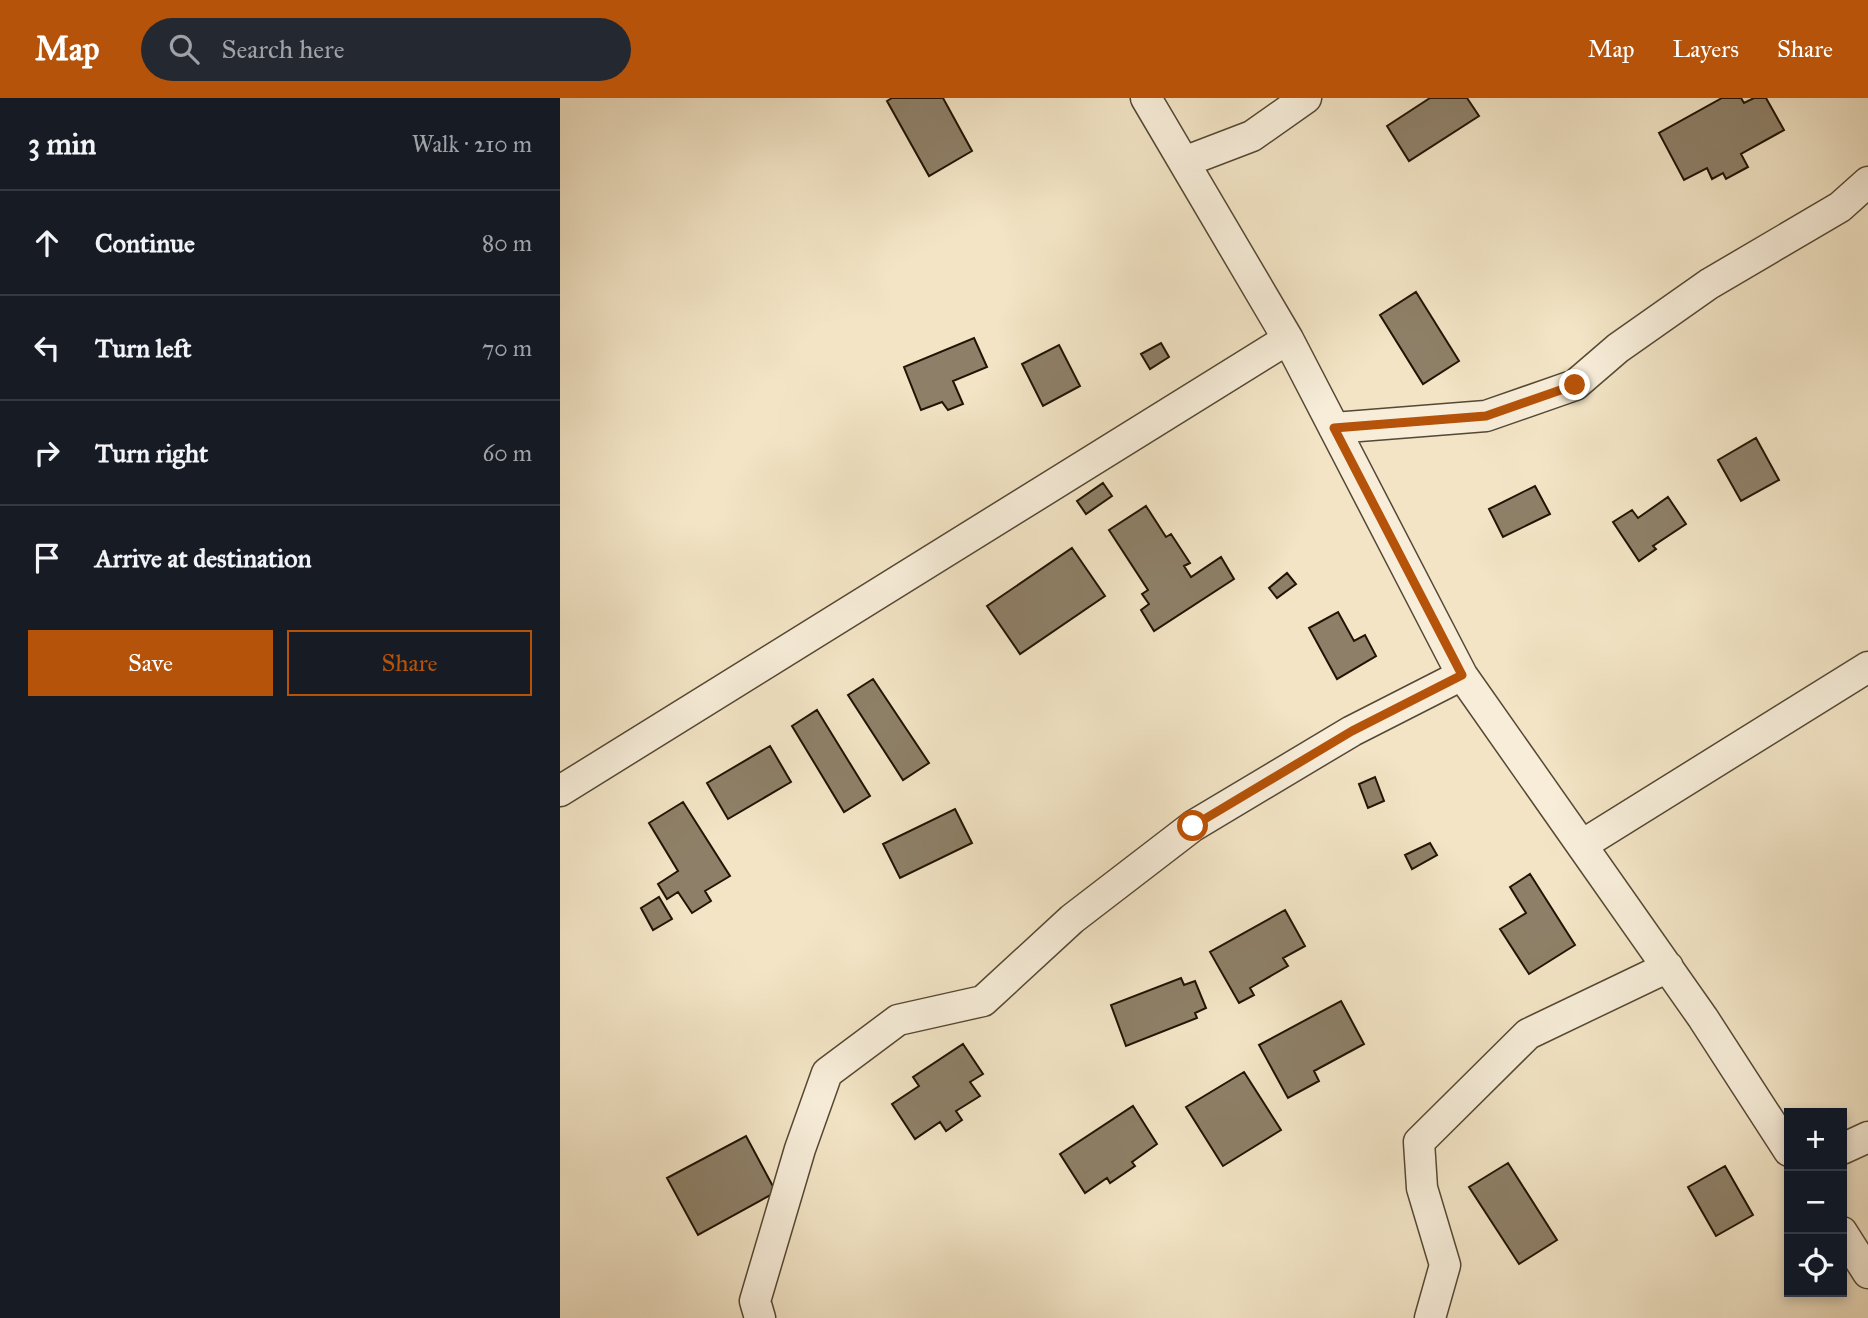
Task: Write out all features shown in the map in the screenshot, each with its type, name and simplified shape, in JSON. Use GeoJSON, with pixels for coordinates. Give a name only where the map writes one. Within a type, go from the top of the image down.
{"type":"FeatureCollection","features":[{"type":"Feature","properties":{"kind":"street"},"geometry":{"type":"LineString","coordinates":[[1146,98],[1288,339],[1462,675],[1668,967],[1784,1143]]}},
{"type":"Feature","properties":{"kind":"street"},"geometry":{"type":"LineString","coordinates":[[1184,163],[1252,136],[1306,98]]}},
{"type":"Feature","properties":{"kind":"street"},"geometry":{"type":"LineString","coordinates":[[1334,428],[1486,416],[1575,385],[1618,348],[1709,284],[1840,207],[1868,182]]}},
{"type":"Feature","properties":{"kind":"street"},"geometry":{"type":"LineString","coordinates":[[560,791],[1288,339]]}},
{"type":"Feature","properties":{"kind":"street"},"geometry":{"type":"LineString","coordinates":[[1582,845],[1868,667]]}},
{"type":"Feature","properties":{"kind":"street"},"geometry":{"type":"LineString","coordinates":[[760,1318],[755,1301],[800,1149],[827,1073],[898,1020],[984,1000],[1072,919],[1193,826],[1352,731],[1462,675]]}},
{"type":"Feature","properties":{"kind":"street"},"geometry":{"type":"LineString","coordinates":[[1430,1318],[1445,1265],[1422,1188],[1419,1142],[1528,1034],[1668,967]]}},
{"type":"Feature","properties":{"kind":"street"},"geometry":{"type":"LineString","coordinates":[[1847,1147],[1868,1138]]}},
{"type":"Feature","properties":{"kind":"street"},"geometry":{"type":"LineString","coordinates":[[1843,1234],[1868,1273]]}},
{"type":"Feature","properties":{"kind":"building"},"geometry":{"type":"Polygon","coordinates":[[[892,98],[943,98],[972,151],[929,176],[887,101],[892,98]]]}},
{"type":"Feature","properties":{"kind":"building"},"geometry":{"type":"Polygon","coordinates":[[[1430,98],[1467,98],[1479,116],[1409,161],[1387,126],[1430,98]]]}},
{"type":"Feature","properties":{"kind":"building"},"geometry":{"type":"Polygon","coordinates":[[[1722,98],[1741,98],[1744,103],[1754,98],[1766,98],[1784,130],[1741,154],[1748,167],[1726,179],[1723,173],[1712,179],[1707,168],[1684,180],[1659,133],[1722,98]]]}},
{"type":"Feature","properties":{"kind":"building"},"geometry":{"type":"Polygon","coordinates":[[[1416,292],[1459,361],[1423,384],[1380,315],[1416,292]]]}},
{"type":"Feature","properties":{"kind":"building"},"geometry":{"type":"Polygon","coordinates":[[[974,338],[987,367],[953,381],[963,404],[948,410],[942,402],[921,410],[904,367],[974,338]]]}},
{"type":"Feature","properties":{"kind":"building"},"geometry":{"type":"Polygon","coordinates":[[[1161,343],[1169,357],[1150,369],[1141,354],[1161,343]]]}},
{"type":"Feature","properties":{"kind":"building"},"geometry":{"type":"Polygon","coordinates":[[[1059,345],[1080,386],[1043,406],[1022,364],[1059,345]]]}},
{"type":"Feature","properties":{"kind":"building"},"geometry":{"type":"Polygon","coordinates":[[[1756,438],[1779,480],[1741,501],[1718,460],[1756,438]]]}},
{"type":"Feature","properties":{"kind":"building"},"geometry":{"type":"Polygon","coordinates":[[[1103,483],[1112,496],[1086,514],[1077,501],[1103,483]]]}},
{"type":"Feature","properties":{"kind":"building"},"geometry":{"type":"Polygon","coordinates":[[[1535,486],[1550,514],[1503,537],[1489,509],[1535,486]]]}},
{"type":"Feature","properties":{"kind":"building"},"geometry":{"type":"Polygon","coordinates":[[[1668,497],[1686,524],[1653,546],[1656,549],[1639,561],[1613,522],[1632,510],[1638,518],[1668,497]]]}},
{"type":"Feature","properties":{"kind":"building"},"geometry":{"type":"Polygon","coordinates":[[[1146,506],[1166,537],[1171,534],[1190,563],[1184,566],[1191,577],[1221,557],[1234,579],[1154,631],[1141,610],[1149,604],[1142,594],[1148,590],[1109,530],[1146,506]]]}},
{"type":"Feature","properties":{"kind":"building"},"geometry":{"type":"Polygon","coordinates":[[[1072,548],[1105,596],[1020,654],[987,606],[1072,548]]]}},
{"type":"Feature","properties":{"kind":"building"},"geometry":{"type":"Polygon","coordinates":[[[1287,573],[1296,584],[1277,598],[1269,588],[1287,573]]]}},
{"type":"Feature","properties":{"kind":"building"},"geometry":{"type":"Polygon","coordinates":[[[1338,612],[1354,641],[1365,635],[1376,656],[1337,679],[1309,628],[1338,612]]]}},
{"type":"Feature","properties":{"kind":"building"},"geometry":{"type":"Polygon","coordinates":[[[873,679],[929,763],[903,780],[848,695],[873,679]]]}},
{"type":"Feature","properties":{"kind":"building"},"geometry":{"type":"Polygon","coordinates":[[[817,710],[870,796],[844,812],[792,726],[817,710]]]}},
{"type":"Feature","properties":{"kind":"building"},"geometry":{"type":"Polygon","coordinates":[[[770,746],[791,782],[728,819],[707,783],[770,746]]]}},
{"type":"Feature","properties":{"kind":"building"},"geometry":{"type":"Polygon","coordinates":[[[1375,777],[1384,801],[1368,808],[1359,784],[1375,777]]]}},
{"type":"Feature","properties":{"kind":"building"},"geometry":{"type":"Polygon","coordinates":[[[683,802],[730,876],[705,891],[711,901],[692,913],[678,892],[667,899],[658,884],[678,871],[649,823],[683,802]]]}},
{"type":"Feature","properties":{"kind":"building"},"geometry":{"type":"Polygon","coordinates":[[[955,809],[972,843],[900,878],[883,844],[955,809]]]}},
{"type":"Feature","properties":{"kind":"building"},"geometry":{"type":"Polygon","coordinates":[[[1430,843],[1437,855],[1412,869],[1405,855],[1430,843]]]}},
{"type":"Feature","properties":{"kind":"building"},"geometry":{"type":"Polygon","coordinates":[[[1530,874],[1575,945],[1529,974],[1500,929],[1526,913],[1510,887],[1530,874]]]}},
{"type":"Feature","properties":{"kind":"building"},"geometry":{"type":"Polygon","coordinates":[[[659,897],[672,919],[653,930],[641,908],[659,897]]]}},
{"type":"Feature","properties":{"kind":"building"},"geometry":{"type":"Polygon","coordinates":[[[1285,910],[1305,946],[1283,958],[1288,966],[1250,988],[1254,995],[1239,1003],[1210,952],[1285,910]]]}},
{"type":"Feature","properties":{"kind":"building"},"geometry":{"type":"Polygon","coordinates":[[[1181,978],[1184,985],[1195,981],[1206,1008],[1195,1013],[1197,1018],[1126,1046],[1111,1005],[1181,978]]]}},
{"type":"Feature","properties":{"kind":"building"},"geometry":{"type":"Polygon","coordinates":[[[1341,1001],[1364,1044],[1314,1071],[1319,1081],[1288,1098],[1259,1045],[1341,1001]]]}},
{"type":"Feature","properties":{"kind":"building"},"geometry":{"type":"Polygon","coordinates":[[[963,1044],[983,1074],[970,1082],[980,1096],[956,1111],[962,1120],[946,1131],[940,1122],[915,1139],[892,1104],[919,1086],[913,1077],[963,1044]]]}},
{"type":"Feature","properties":{"kind":"building"},"geometry":{"type":"Polygon","coordinates":[[[1244,1072],[1281,1130],[1223,1166],[1186,1107],[1244,1072]]]}},
{"type":"Feature","properties":{"kind":"building"},"geometry":{"type":"Polygon","coordinates":[[[1133,1106],[1157,1144],[1132,1162],[1135,1166],[1110,1183],[1107,1178],[1085,1193],[1060,1154],[1133,1106]]]}},
{"type":"Feature","properties":{"kind":"building"},"geometry":{"type":"Polygon","coordinates":[[[746,1136],[776,1192],[698,1235],[667,1178],[746,1136]]]}},
{"type":"Feature","properties":{"kind":"building"},"geometry":{"type":"Polygon","coordinates":[[[1508,1163],[1557,1240],[1519,1264],[1469,1187],[1508,1163]]]}},
{"type":"Feature","properties":{"kind":"building"},"geometry":{"type":"Polygon","coordinates":[[[1725,1166],[1753,1215],[1716,1236],[1688,1187],[1725,1166]]]}},
{"type":"Feature","properties":{"kind":"route"},"geometry":{"type":"LineString","coordinates":[[1193,826],[1352,731],[1462,675],[1334,428],[1486,416],[1575,385]]}}]}
